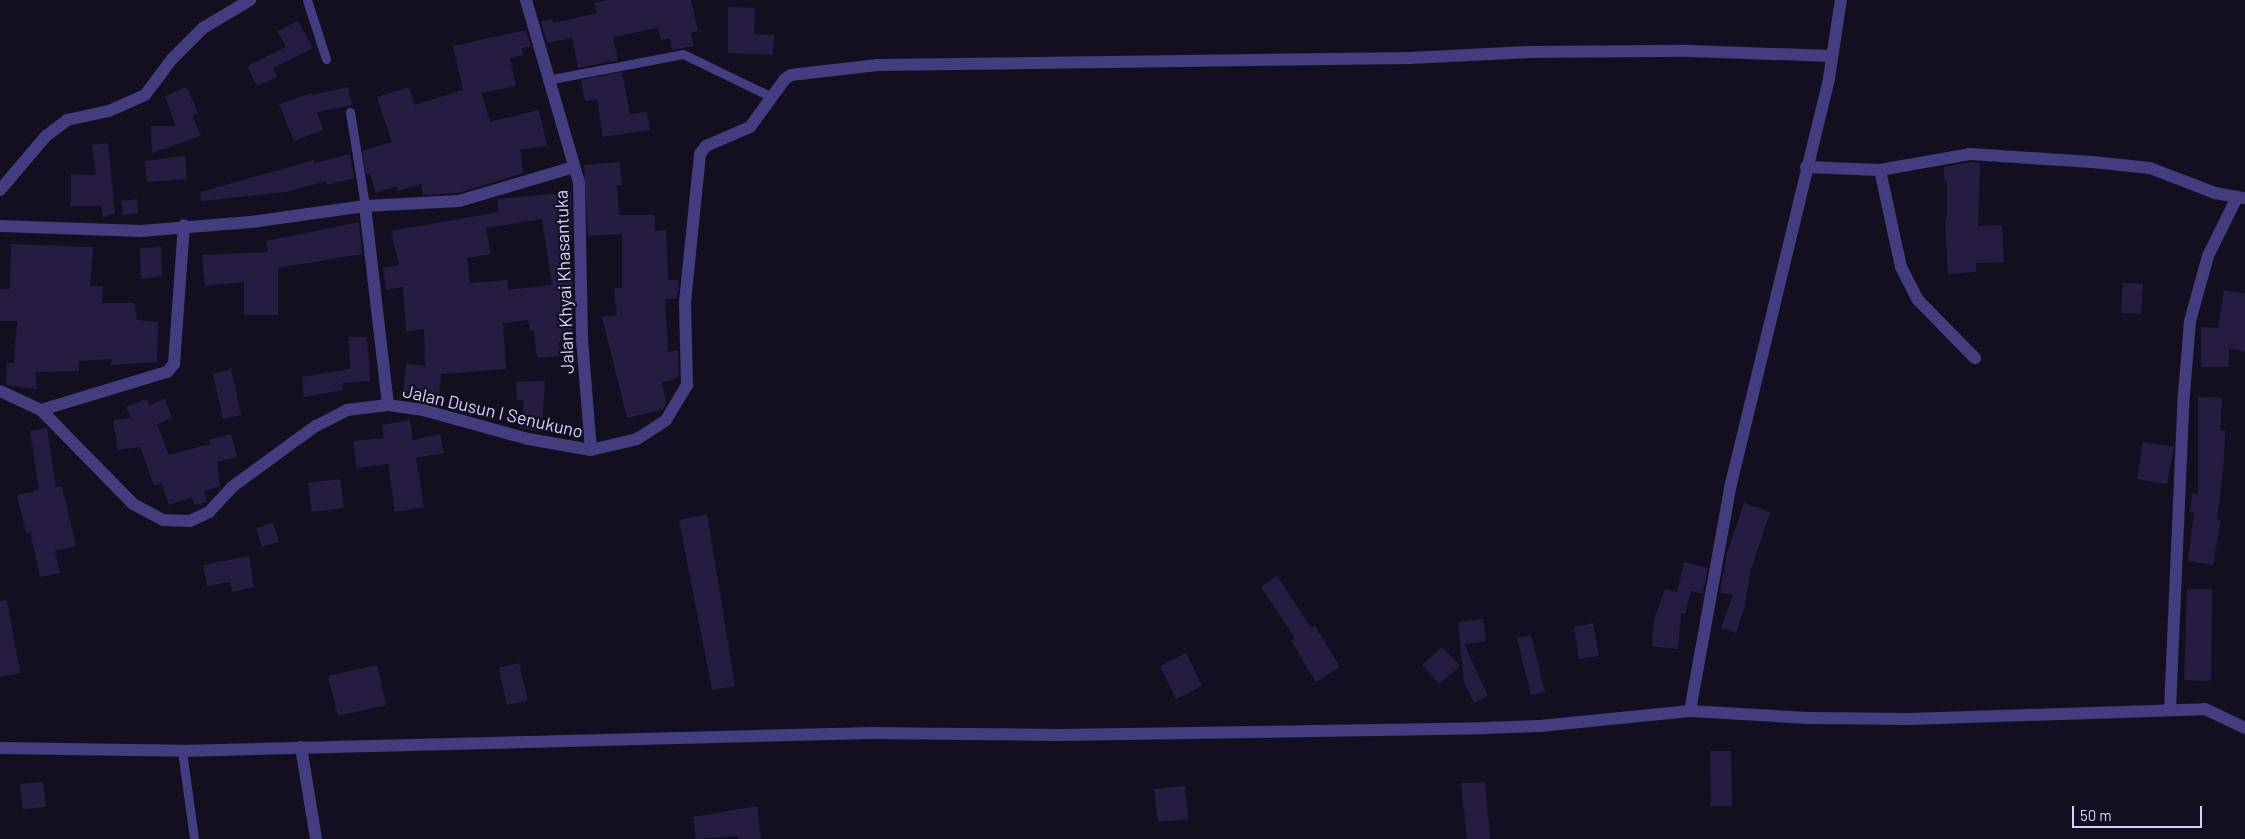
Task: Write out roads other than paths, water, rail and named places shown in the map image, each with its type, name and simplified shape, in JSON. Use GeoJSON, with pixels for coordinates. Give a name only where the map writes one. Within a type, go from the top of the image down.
{"type":"FeatureCollection","features":[{"type":"Feature","properties":{"kind":"street"},"geometry":{"type":"LineString","coordinates":[[0,190],[46,136],[67,120],[109,111],[145,95],[172,59],[203,28],[250,0]]}},
{"type":"Feature","properties":{"kind":"street","name":"Jalan Khyai Khasantuka"},"geometry":{"type":"LineString","coordinates":[[526,0],[546,80],[579,183],[582,339],[591,450]]}},
{"type":"Feature","properties":{"kind":"street"},"geometry":{"type":"LineString","coordinates":[[1690,711],[1731,484],[1832,56],[1841,0]]}},
{"type":"Feature","properties":{"kind":"street","name":"Jalan Dusun I Senukuno"},"geometry":{"type":"LineString","coordinates":[[0,391],[41,410],[133,504],[163,520],[183,521],[210,512],[232,487],[316,426],[347,410],[388,405],[423,410],[528,439],[591,450],[637,439],[666,420],[684,394],[688,363],[685,302],[700,154],[706,146],[744,132],[785,79],[791,75],[877,66],[1410,58],[1527,52],[1690,51],[1832,56]]}},
{"type":"Feature","properties":{"kind":"street"},"geometry":{"type":"LineString","coordinates":[[1806,167],[1880,170],[1970,154],[2092,162],[2150,168],[2215,193],[2241,198],[2208,256],[2190,321],[2184,394],[2170,709]]}},
{"type":"Feature","properties":{"kind":"street"},"geometry":{"type":"LineString","coordinates":[[0,226],[124,231],[184,225],[250,222],[365,206],[459,200],[574,167]]}},
{"type":"Feature","properties":{"kind":"street"},"geometry":{"type":"LineString","coordinates":[[1880,170],[1901,266],[1918,299],[1975,358]]}},
{"type":"Feature","properties":{"kind":"street"},"geometry":{"type":"LineString","coordinates":[[365,206],[388,405]]}},
{"type":"Feature","properties":{"kind":"street"},"geometry":{"type":"LineString","coordinates":[[41,410],[167,372],[174,364],[184,225]]}},
{"type":"Feature","properties":{"kind":"street"},"geometry":{"type":"LineString","coordinates":[[0,748],[182,751],[861,733],[1059,736],[1484,728],[1540,726],[1690,711],[1808,718],[1909,719],[2205,709],[2245,728]]}},
{"type":"Feature","properties":{"kind":"street"},"geometry":{"type":"LineString","coordinates":[[301,747],[316,839]]}},
{"type":"Feature","properties":{"kind":"lane"},"geometry":{"type":"LineString","coordinates":[[307,0],[326,59]]}},
{"type":"Feature","properties":{"kind":"lane"},"geometry":{"type":"LineString","coordinates":[[546,80],[683,54],[772,97]]}},
{"type":"Feature","properties":{"kind":"lane"},"geometry":{"type":"LineString","coordinates":[[350,112],[365,206]]}},
{"type":"Feature","properties":{"kind":"lane"},"geometry":{"type":"LineString","coordinates":[[182,751],[194,839]]}}]}
